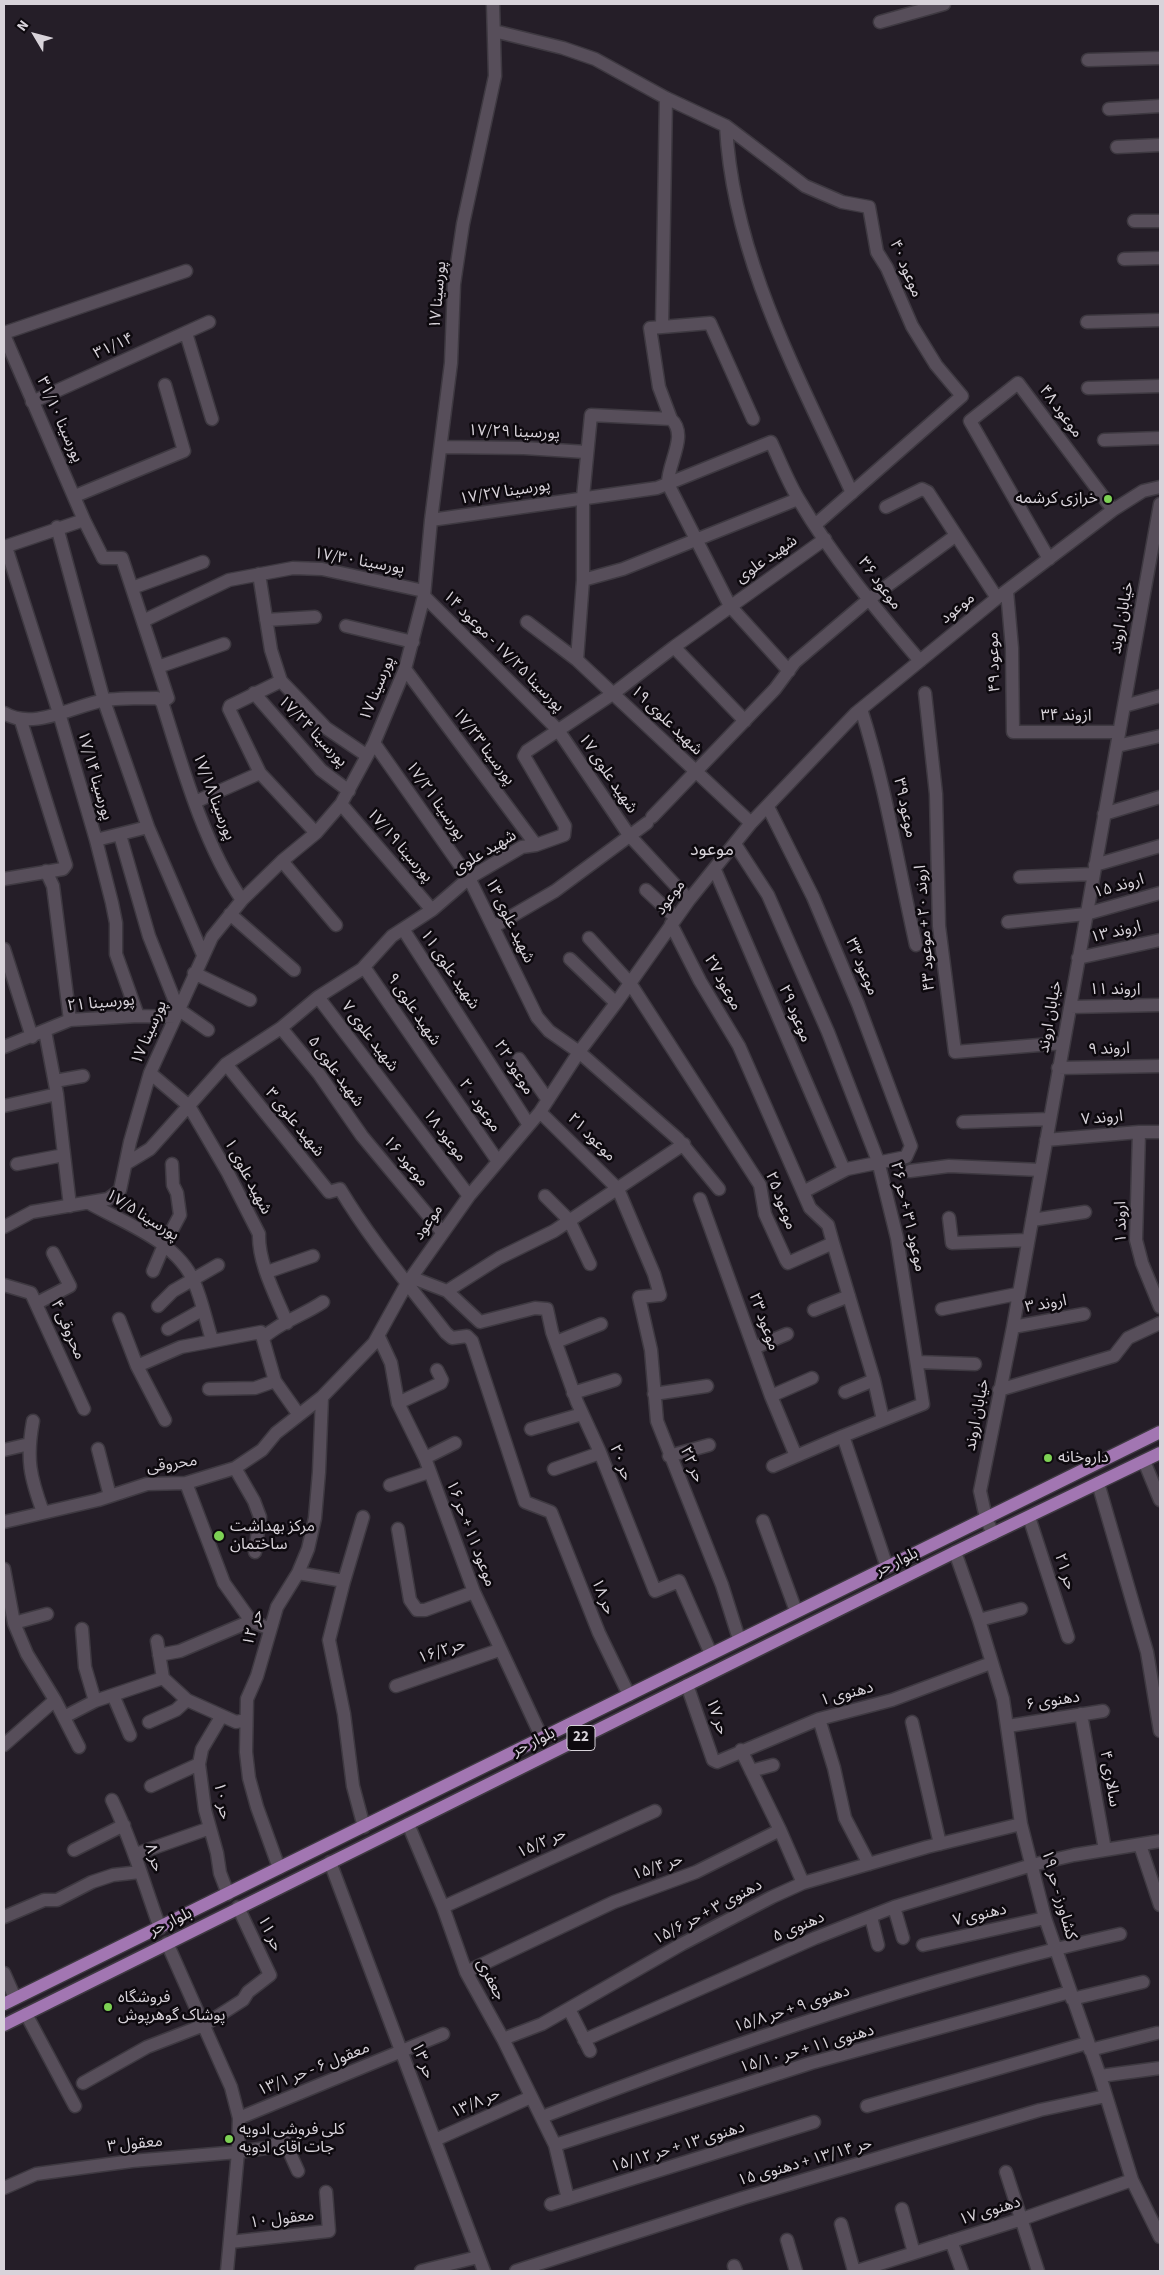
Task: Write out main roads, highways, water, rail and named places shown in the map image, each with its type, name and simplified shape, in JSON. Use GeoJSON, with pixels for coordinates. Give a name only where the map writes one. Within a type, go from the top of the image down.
{"type":"FeatureCollection","features":[{"type":"Feature","properties":{"kind":"main road","name":"بلوار حر"},"geometry":{"type":"LineString","coordinates":[[4,2004],[1160,1432]]}},
{"type":"Feature","properties":{"kind":"main road","name":"بلوار حر"},"geometry":{"type":"LineString","coordinates":[[4,2025],[167,1942],[955,1552],[1160,1453]]}},
{"type":"Feature","properties":{"kind":"main road"},"geometry":{"type":"LineString","coordinates":[[160,1928],[167,1942]]}},
{"type":"Feature","properties":{"kind":"place","name":"خرازی کرشمه"},"geometry":{"type":"Point","coordinates":[1108,499]}},
{"type":"Feature","properties":{"kind":"place","name":"داروخانه"},"geometry":{"type":"Point","coordinates":[1048,1458]}},
{"type":"Feature","properties":{"kind":"place","name":"مرکز بهداشت ساختمان"},"geometry":{"type":"Point","coordinates":[219,1536]}},
{"type":"Feature","properties":{"kind":"place","name":"فروشگاه پوشاک گوهرپوش"},"geometry":{"type":"Point","coordinates":[108,2007]}},
{"type":"Feature","properties":{"kind":"place","name":"کلی فروشی ادویه جات آقای ادویه"},"geometry":{"type":"Point","coordinates":[229,2139]}},
{"type":"Feature","properties":{"kind":"district","name":"موعود"},"geometry":{"type":"Point","coordinates":[712,851]}}]}
